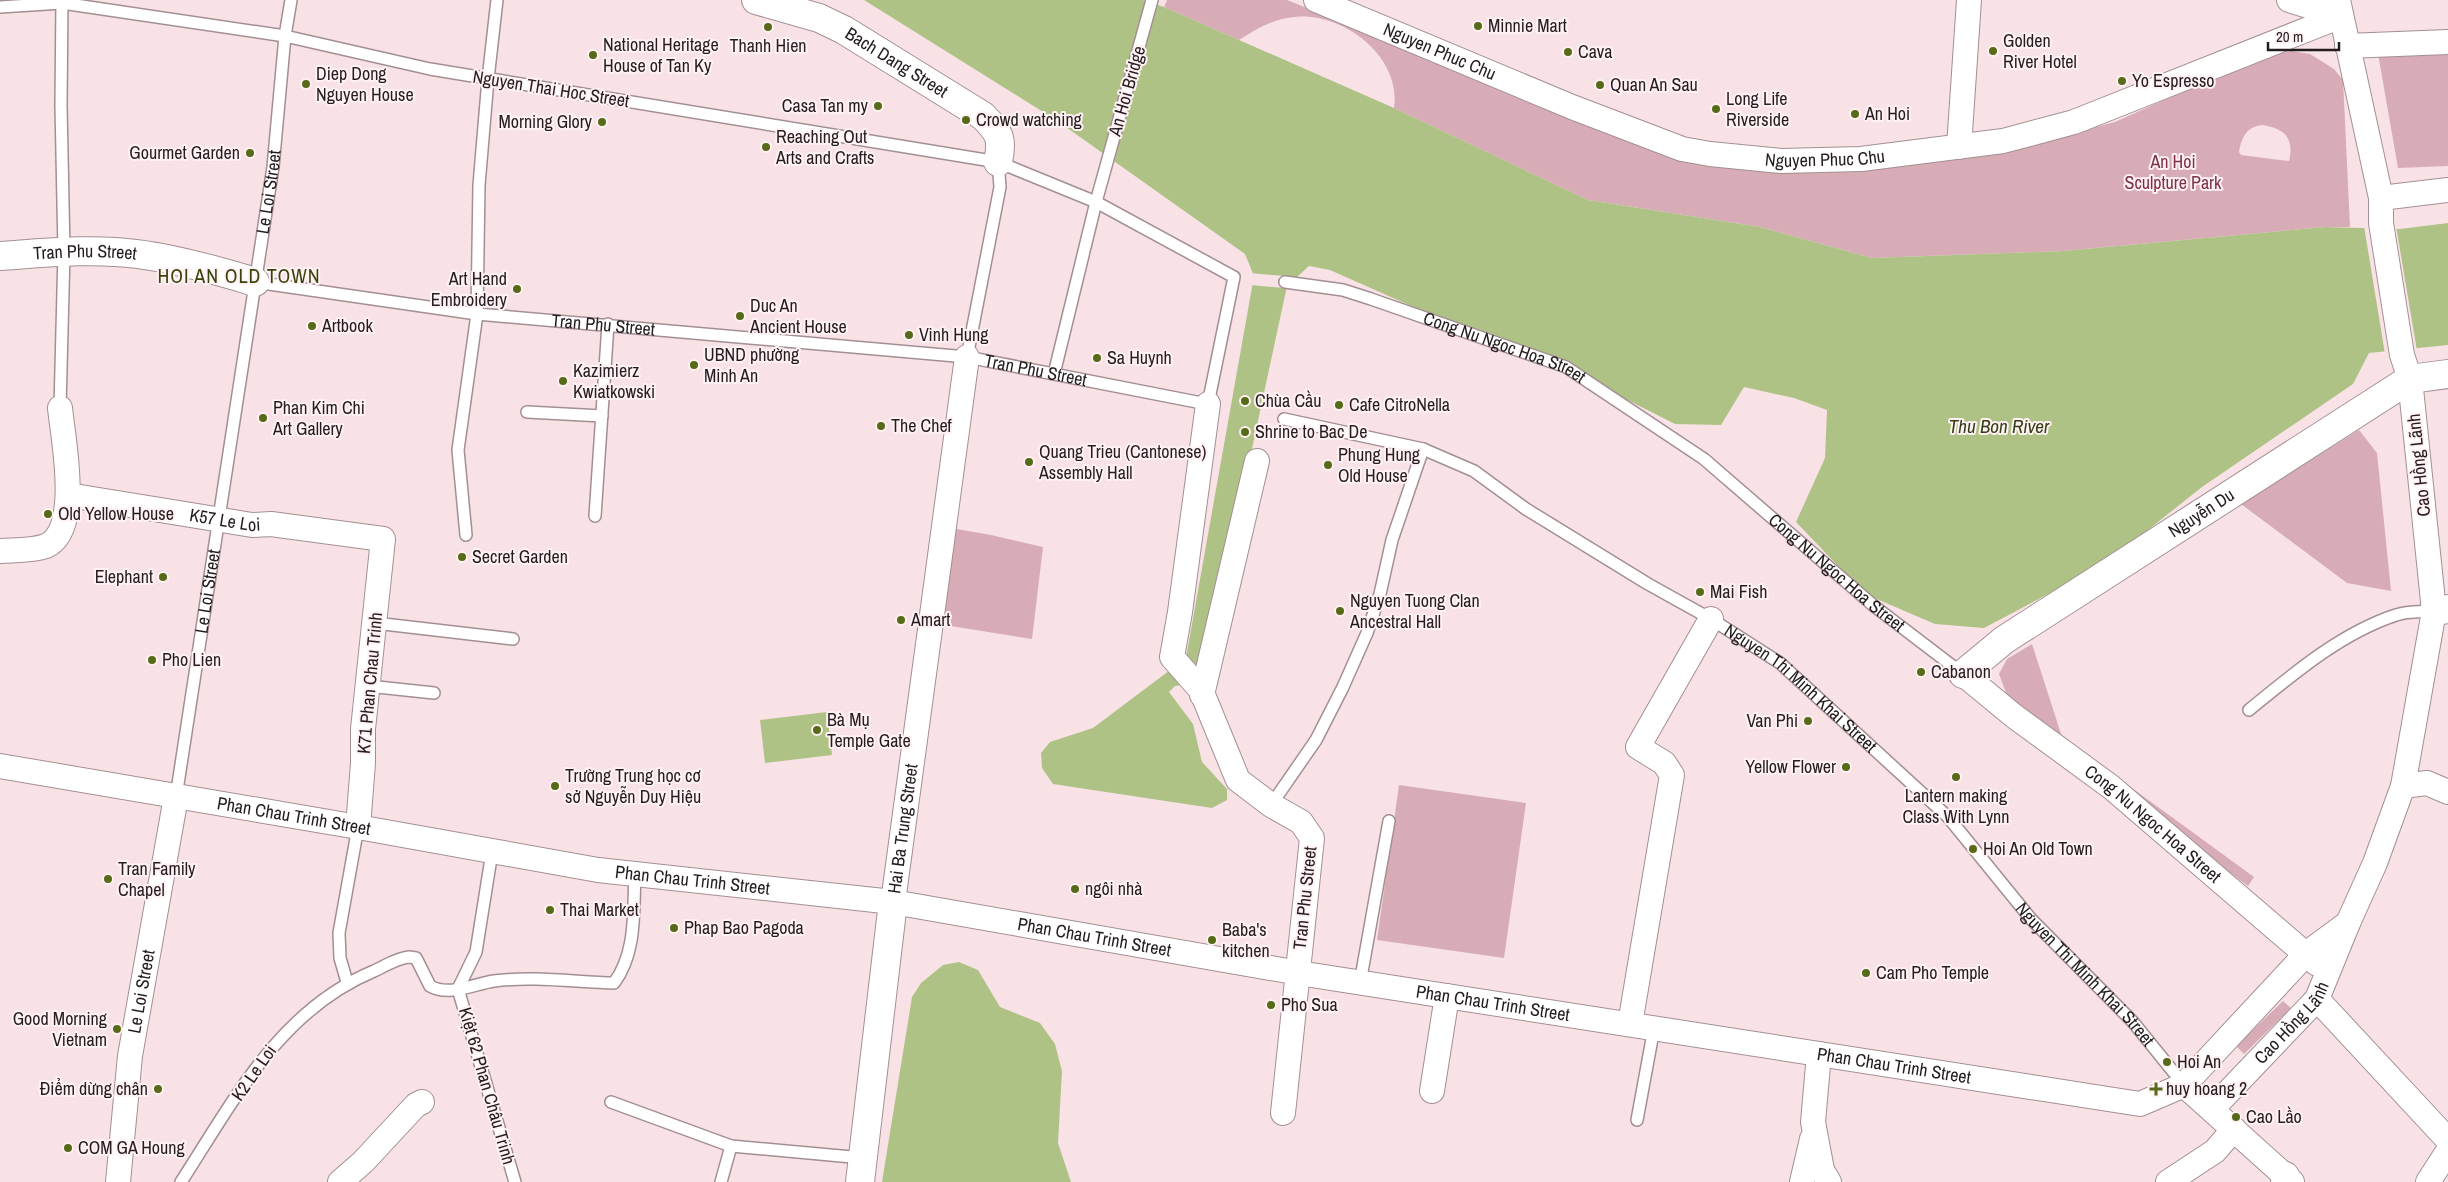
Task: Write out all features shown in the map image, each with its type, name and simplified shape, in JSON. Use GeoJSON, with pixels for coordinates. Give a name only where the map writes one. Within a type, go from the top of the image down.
{"type":"FeatureCollection","features":[{"type":"Feature","properties":{"kind":"street","name":"Bach Dang Street"},"geometry":{"type":"LineString","coordinates":[[756,0],[819,18],[844,30],[983,116],[996,129],[1002,144],[998,162]]}},
{"type":"Feature","properties":{"kind":"street"},"geometry":{"type":"LineString","coordinates":[[1959,147],[1969,0]]}},
{"type":"Feature","properties":{"kind":"street"},"geometry":{"type":"LineString","coordinates":[[2289,0],[2340,8]]}},
{"type":"Feature","properties":{"kind":"street","name":"Nguyen Phuc Chu"},"geometry":{"type":"LineString","coordinates":[[1323,1],[1572,107],[1682,149],[1710,154],[1781,161],[1861,159],[1959,147],[2003,140],[2074,122],[2340,8]]}},
{"type":"Feature","properties":{"kind":"street","name":"Cao Hồng Lãnh"},"geometry":{"type":"LineString","coordinates":[[2212,1109],[2317,999],[2348,923],[2375,864],[2403,786],[2441,610],[2406,367],[2382,223],[2381,198],[2340,8]]}},
{"type":"Feature","properties":{"kind":"street"},"geometry":{"type":"LineString","coordinates":[[2347,46],[2448,42]]}},
{"type":"Feature","properties":{"kind":"street"},"geometry":{"type":"LineString","coordinates":[[2381,198],[2448,190]]}},
{"type":"Feature","properties":{"kind":"street","name":"Tran Phu Street"},"geometry":{"type":"LineString","coordinates":[[0,256],[64,252],[135,254],[212,268],[255,282]]}},
{"type":"Feature","properties":{"kind":"street","name":"Hai Ba Trung Street"},"geometry":{"type":"LineString","coordinates":[[861,1170],[893,902],[967,357]]}},
{"type":"Feature","properties":{"kind":"street","name":"Nguyễn Du"},"geometry":{"type":"LineString","coordinates":[[1963,674],[2004,640],[2406,367],[2448,374]]}},
{"type":"Feature","properties":{"kind":"street","name":"Tran Phu Street"},"geometry":{"type":"LineString","coordinates":[[1211,405],[1172,657],[1202,692],[1238,780],[1271,804],[1301,822],[1312,838],[1283,1114]]}},
{"type":"Feature","properties":{"kind":"street"},"geometry":{"type":"LineString","coordinates":[[0,551],[46,545],[56,537],[64,525],[68,495],[60,408]]}},
{"type":"Feature","properties":{"kind":"street"},"geometry":{"type":"LineString","coordinates":[[1202,692],[1257,461]]}},
{"type":"Feature","properties":{"kind":"street","name":"K57 Le Loi"},"geometry":{"type":"LineString","coordinates":[[68,495],[252,524],[271,524],[383,539]]}},
{"type":"Feature","properties":{"kind":"street","name":"K71 Phan Chau Trinh"},"geometry":{"type":"LineString","coordinates":[[358,827],[368,686],[383,539]]}},
{"type":"Feature","properties":{"kind":"street"},"geometry":{"type":"LineString","coordinates":[[1630,1024],[1672,775],[1664,763],[1638,747],[1711,619]]}},
{"type":"Feature","properties":{"kind":"street","name":"Cong Nu Ngoc Hoa Street"},"geometry":{"type":"LineString","coordinates":[[1963,674],[2014,716],[2111,787],[2328,974]]}},
{"type":"Feature","properties":{"kind":"street","name":"Phan Chau Trinh Street"},"geometry":{"type":"LineString","coordinates":[[0,766],[598,870],[893,902],[1360,983],[2140,1104],[2184,1085]]}},
{"type":"Feature","properties":{"kind":"street"},"geometry":{"type":"LineString","coordinates":[[2403,786],[2427,783],[2448,792]]}},
{"type":"Feature","properties":{"kind":"street","name":"Le Loi Street"},"geometry":{"type":"LineString","coordinates":[[118,1182],[130,1056],[176,797]]}},
{"type":"Feature","properties":{"kind":"street","name":"Cao Hồng Lãnh"},"geometry":{"type":"LineString","coordinates":[[2184,1085],[2306,954],[2348,923]]}},
{"type":"Feature","properties":{"kind":"street"},"geometry":{"type":"LineString","coordinates":[[1432,1091],[1447,996]]}},
{"type":"Feature","properties":{"kind":"street"},"geometry":{"type":"LineString","coordinates":[[2317,999],[2448,1140]]}},
{"type":"Feature","properties":{"kind":"street"},"geometry":{"type":"LineString","coordinates":[[1819,1054],[1813,1122],[1822,1170],[1829,1182]]}},
{"type":"Feature","properties":{"kind":"street","name":"Nguyen Thi Minh Khai Street"},"geometry":{"type":"LineString","coordinates":[[2184,1085],[2234,1129],[2287,1180]]}},
{"type":"Feature","properties":{"kind":"street"},"geometry":{"type":"LineString","coordinates":[[340,1182],[363,1162],[416,1105],[422,1102]]}},
{"type":"Feature","properties":{"kind":"street"},"geometry":{"type":"LineString","coordinates":[[2168,1182],[2215,1150],[2234,1129]]}},
{"type":"Feature","properties":{"kind":"street"},"geometry":{"type":"LineString","coordinates":[[1802,1182],[1814,1130]]}},
{"type":"Feature","properties":{"kind":"street"},"geometry":{"type":"LineString","coordinates":[[2428,1182],[2448,1151]]}},
{"type":"Feature","properties":{"kind":"lane","name":"Le Loi Street"},"geometry":{"type":"LineString","coordinates":[[176,797],[272,167],[285,36],[291,0]]}},
{"type":"Feature","properties":{"kind":"lane"},"geometry":{"type":"LineString","coordinates":[[466,534],[458,450],[477,314],[479,186],[497,0]]}},
{"type":"Feature","properties":{"kind":"lane","name":"Nguyen Thai Hoc Street"},"geometry":{"type":"LineString","coordinates":[[0,7],[62,1],[285,36],[430,69],[488,79],[998,162],[1096,202]]}},
{"type":"Feature","properties":{"kind":"lane"},"geometry":{"type":"LineString","coordinates":[[60,408],[64,252],[61,105],[62,1]]}},
{"type":"Feature","properties":{"kind":"lane","name":"An Hoi Bridge"},"geometry":{"type":"LineString","coordinates":[[1054,374],[1102,179],[1152,1]]}},
{"type":"Feature","properties":{"kind":"lane"},"geometry":{"type":"LineString","coordinates":[[967,357],[1000,187],[998,162]]}},
{"type":"Feature","properties":{"kind":"lane"},"geometry":{"type":"LineString","coordinates":[[1096,202],[1234,277],[1211,405]]}},
{"type":"Feature","properties":{"kind":"lane","name":"Tran Phu Street"},"geometry":{"type":"LineString","coordinates":[[255,282],[477,314],[967,357],[1211,405]]}},
{"type":"Feature","properties":{"kind":"lane","name":"Cong Nu Ngoc Hoa Street"},"geometry":{"type":"LineString","coordinates":[[1285,282],[1342,290],[1566,367],[1704,459],[1874,606],[1963,674]]}},
{"type":"Feature","properties":{"kind":"lane"},"geometry":{"type":"LineString","coordinates":[[595,516],[608,324]]}},
{"type":"Feature","properties":{"kind":"lane"},"geometry":{"type":"LineString","coordinates":[[527,412],[602,416]]}},
{"type":"Feature","properties":{"kind":"lane","name":"Nguyen Thi Minh Khai Street"},"geometry":{"type":"LineString","coordinates":[[1284,419],[1423,449],[1474,471],[1534,514],[1648,584],[1711,619],[1780,663],[1948,817],[2031,919],[2133,1022],[2184,1085]]}},
{"type":"Feature","properties":{"kind":"lane"},"geometry":{"type":"LineString","coordinates":[[1271,804],[1316,740],[1343,687],[1367,633],[1380,594],[1392,540],[1423,449]]}},
{"type":"Feature","properties":{"kind":"lane"},"geometry":{"type":"LineString","coordinates":[[2249,710],[2301,668],[2364,628],[2397,614],[2441,610]]}},
{"type":"Feature","properties":{"kind":"lane"},"geometry":{"type":"LineString","coordinates":[[374,623],[513,639]]}},
{"type":"Feature","properties":{"kind":"lane"},"geometry":{"type":"LineString","coordinates":[[368,686],[434,693]]}},
{"type":"Feature","properties":{"kind":"lane"},"geometry":{"type":"LineString","coordinates":[[1360,983],[1389,821]]}},
{"type":"Feature","properties":{"kind":"lane"},"geometry":{"type":"LineString","coordinates":[[347,982],[340,958],[339,933],[358,827]]}},
{"type":"Feature","properties":{"kind":"lane","name":"Kiệt 62 Phan Châu Trinh"},"geometry":{"type":"LineString","coordinates":[[492,852],[476,952],[458,989],[515,1182]]}},
{"type":"Feature","properties":{"kind":"lane","name":"Kiệt 62 Phan Châu Trinh"},"geometry":{"type":"LineString","coordinates":[[458,989],[494,981],[614,983],[624,970],[629,952],[635,874]]}},
{"type":"Feature","properties":{"kind":"lane","name":"K2 Le Loi"},"geometry":{"type":"LineString","coordinates":[[181,1182],[249,1078],[280,1037],[309,1010],[347,982],[406,957],[412,957],[416,958],[430,986],[442,990],[458,989]]}},
{"type":"Feature","properties":{"kind":"lane"},"geometry":{"type":"LineString","coordinates":[[1637,1120],[1654,1028]]}},
{"type":"Feature","properties":{"kind":"lane"},"geometry":{"type":"LineString","coordinates":[[611,1102],[731,1146],[861,1170]]}},
{"type":"Feature","properties":{"kind":"lane"},"geometry":{"type":"LineString","coordinates":[[721,1182],[731,1146]]}},
{"type":"Feature","properties":{"kind":"green space","name":"An Hoi Sculpture Park"},"geometry":{"type":"Polygon","coordinates":[[[1167,0],[1287,0],[1643,144],[1757,169],[1823,172],[1986,156],[2115,122],[2258,58],[2291,51],[2310,54],[2334,69],[2343,80],[2350,227],[2325,227],[2063,251],[1872,258],[1760,227],[1588,200],[1394,108],[1394,89],[1389,72],[1379,55],[1350,30],[1332,22],[1313,17],[1280,19],[1239,40],[1164,7],[1167,0]],[[2262,125],[2248,130],[2239,152],[2241,155],[2289,161],[2289,140],[2281,131],[2262,125]]]}},
{"type":"Feature","properties":{"kind":"green space"},"geometry":{"type":"Polygon","coordinates":[[[2377,48],[2448,49],[2448,166],[2398,168],[2377,48]]]}},
{"type":"Feature","properties":{"kind":"green space"},"geometry":{"type":"Polygon","coordinates":[[[2359,430],[2377,453],[2391,591],[2347,583],[2241,504],[2359,430]]]}},
{"type":"Feature","properties":{"kind":"green space"},"geometry":{"type":"Polygon","coordinates":[[[951,528],[1043,547],[1032,639],[938,624],[951,528]]]}},
{"type":"Feature","properties":{"kind":"green space"},"geometry":{"type":"Polygon","coordinates":[[[2032,644],[2062,737],[2254,877],[2248,886],[2035,728],[2011,706],[1999,674],[2007,659],[2032,644]]]}},
{"type":"Feature","properties":{"kind":"green space"},"geometry":{"type":"Polygon","coordinates":[[[1399,785],[1526,803],[1504,958],[1377,940],[1399,785]]]}},
{"type":"Feature","properties":{"kind":"green space"},"geometry":{"type":"Polygon","coordinates":[[[2283,1001],[2291,1008],[2244,1054],[2236,1046],[2283,1001]]]}},
{"type":"Feature","properties":{"kind":"water","name":"Thu Bon River"},"geometry":{"type":"Polygon","coordinates":[[[864,0],[1143,0],[1164,7],[1394,108],[1588,200],[1760,227],[1872,258],[2063,251],[2325,227],[2400,229],[2448,223],[2448,345],[2369,353],[2353,384],[2202,487],[2105,564],[1984,628],[1935,624],[1865,594],[1796,522],[1825,458],[1827,410],[1794,398],[1744,387],[1721,425],[1675,424],[1608,390],[1562,373],[1330,270],[1309,266],[1287,286],[1202,681],[1175,686],[1169,692],[1193,724],[1202,762],[1227,789],[1227,800],[1212,808],[1053,784],[1042,768],[1041,753],[1050,742],[1093,728],[1186,658],[1254,276],[1245,254],[1056,120],[864,0]]]}},
{"type":"Feature","properties":{"kind":"water"},"geometry":{"type":"Polygon","coordinates":[[[827,712],[832,755],[765,763],[760,720],[827,712]]]}},
{"type":"Feature","properties":{"kind":"water"},"geometry":{"type":"Polygon","coordinates":[[[959,962],[978,970],[1000,1007],[1040,1023],[1055,1044],[1062,1071],[1058,1143],[1071,1182],[882,1182],[912,997],[921,983],[943,965],[959,962]]]}},
{"type":"Feature","properties":{"kind":"pier"},"geometry":{"type":"Polygon","coordinates":[[[2364,226],[2396,226],[2417,351],[2385,354],[2364,226]]]}},
{"type":"Feature","properties":{"kind":"pier"},"geometry":{"type":"Polygon","coordinates":[[[1250,273],[1285,276],[1284,288],[1250,285],[1250,273]]]}},
{"type":"Feature","properties":{"kind":"place","name":"Minnie Mart"},"geometry":{"type":"Point","coordinates":[1478,26]}},
{"type":"Feature","properties":{"kind":"place","name":"Thanh Hien"},"geometry":{"type":"Point","coordinates":[768,27]}},
{"type":"Feature","properties":{"kind":"place","name":"Golden River Hotel"},"geometry":{"type":"Point","coordinates":[1993,51]}},
{"type":"Feature","properties":{"kind":"place","name":"Cava"},"geometry":{"type":"Point","coordinates":[1568,52]}},
{"type":"Feature","properties":{"kind":"place","name":"National Heritage House of Tan Ky"},"geometry":{"type":"Point","coordinates":[593,55]}},
{"type":"Feature","properties":{"kind":"place","name":"Yo Espresso"},"geometry":{"type":"Point","coordinates":[2122,81]}},
{"type":"Feature","properties":{"kind":"place","name":"Diep Dong Nguyen House"},"geometry":{"type":"Point","coordinates":[306,84]}},
{"type":"Feature","properties":{"kind":"place","name":"Quan An Sau"},"geometry":{"type":"Point","coordinates":[1600,85]}},
{"type":"Feature","properties":{"kind":"place","name":"Casa Tan my"},"geometry":{"type":"Point","coordinates":[878,106]}},
{"type":"Feature","properties":{"kind":"place","name":"Long Life Riverside"},"geometry":{"type":"Point","coordinates":[1716,109]}},
{"type":"Feature","properties":{"kind":"place","name":"An Hoi"},"geometry":{"type":"Point","coordinates":[1855,114]}},
{"type":"Feature","properties":{"kind":"place","name":"Crowd watching"},"geometry":{"type":"Point","coordinates":[966,120]}},
{"type":"Feature","properties":{"kind":"place","name":"Morning Glory"},"geometry":{"type":"Point","coordinates":[602,122]}},
{"type":"Feature","properties":{"kind":"place","name":"Reaching Out Arts and Crafts"},"geometry":{"type":"Point","coordinates":[766,147]}},
{"type":"Feature","properties":{"kind":"place","name":"Gourmet Garden"},"geometry":{"type":"Point","coordinates":[250,153]}},
{"type":"Feature","properties":{"kind":"place","name":"Art Hand Embroidery"},"geometry":{"type":"Point","coordinates":[517,289]}},
{"type":"Feature","properties":{"kind":"place","name":"Duc An Ancient House"},"geometry":{"type":"Point","coordinates":[740,316]}},
{"type":"Feature","properties":{"kind":"place","name":"Artbook"},"geometry":{"type":"Point","coordinates":[312,326]}},
{"type":"Feature","properties":{"kind":"place","name":"Vinh Hung"},"geometry":{"type":"Point","coordinates":[909,335]}},
{"type":"Feature","properties":{"kind":"place","name":"Sa Huynh"},"geometry":{"type":"Point","coordinates":[1097,358]}},
{"type":"Feature","properties":{"kind":"place","name":"UBND phường Minh An"},"geometry":{"type":"Point","coordinates":[694,365]}},
{"type":"Feature","properties":{"kind":"place","name":"Kazimierz Kwiatkowski"},"geometry":{"type":"Point","coordinates":[563,381]}},
{"type":"Feature","properties":{"kind":"place","name":"Chùa Cầu"},"geometry":{"type":"Point","coordinates":[1245,401]}},
{"type":"Feature","properties":{"kind":"place","name":"Cafe CitroNella"},"geometry":{"type":"Point","coordinates":[1339,405]}},
{"type":"Feature","properties":{"kind":"place","name":"Phan Kim Chi Art Gallery"},"geometry":{"type":"Point","coordinates":[263,418]}},
{"type":"Feature","properties":{"kind":"place","name":"The Chef"},"geometry":{"type":"Point","coordinates":[881,426]}},
{"type":"Feature","properties":{"kind":"place","name":"Shrine to Bac De"},"geometry":{"type":"Point","coordinates":[1245,432]}},
{"type":"Feature","properties":{"kind":"place","name":"Quang Trieu (Cantonese) Assembly Hall"},"geometry":{"type":"Point","coordinates":[1029,462]}},
{"type":"Feature","properties":{"kind":"place","name":"Phung Hung Old House"},"geometry":{"type":"Point","coordinates":[1328,465]}},
{"type":"Feature","properties":{"kind":"place","name":"Old Yellow House"},"geometry":{"type":"Point","coordinates":[48,514]}},
{"type":"Feature","properties":{"kind":"place","name":"Secret Garden"},"geometry":{"type":"Point","coordinates":[462,557]}},
{"type":"Feature","properties":{"kind":"place","name":"Elephant"},"geometry":{"type":"Point","coordinates":[163,577]}},
{"type":"Feature","properties":{"kind":"place","name":"Mai Fish"},"geometry":{"type":"Point","coordinates":[1700,592]}},
{"type":"Feature","properties":{"kind":"place","name":"Nguyen Tuong Clan Ancestral Hall"},"geometry":{"type":"Point","coordinates":[1340,611]}},
{"type":"Feature","properties":{"kind":"place","name":"Amart"},"geometry":{"type":"Point","coordinates":[901,620]}},
{"type":"Feature","properties":{"kind":"place","name":"Pho Lien"},"geometry":{"type":"Point","coordinates":[152,660]}},
{"type":"Feature","properties":{"kind":"place","name":"Cabanon"},"geometry":{"type":"Point","coordinates":[1921,672]}},
{"type":"Feature","properties":{"kind":"place","name":"Van Phi"},"geometry":{"type":"Point","coordinates":[1808,721]}},
{"type":"Feature","properties":{"kind":"place","name":"Bà Mụ Temple Gate"},"geometry":{"type":"Point","coordinates":[817,730]}},
{"type":"Feature","properties":{"kind":"place","name":"Yellow Flower"},"geometry":{"type":"Point","coordinates":[1846,767]}},
{"type":"Feature","properties":{"kind":"place","name":"Lantern making Class With Lynn"},"geometry":{"type":"Point","coordinates":[1956,777]}},
{"type":"Feature","properties":{"kind":"place","name":"Trường Trung học cơ sở Nguyễn Duy Hiệu"},"geometry":{"type":"Point","coordinates":[555,786]}},
{"type":"Feature","properties":{"kind":"place","name":"Hoi An Old Town"},"geometry":{"type":"Point","coordinates":[1973,849]}},
{"type":"Feature","properties":{"kind":"place","name":"Tran Family Chapel"},"geometry":{"type":"Point","coordinates":[108,879]}},
{"type":"Feature","properties":{"kind":"place","name":"ngôi nhà"},"geometry":{"type":"Point","coordinates":[1075,889]}},
{"type":"Feature","properties":{"kind":"place","name":"Thai Market"},"geometry":{"type":"Point","coordinates":[550,910]}},
{"type":"Feature","properties":{"kind":"place","name":"Phap Bao Pagoda"},"geometry":{"type":"Point","coordinates":[674,928]}},
{"type":"Feature","properties":{"kind":"place","name":"Baba's kitchen"},"geometry":{"type":"Point","coordinates":[1212,940]}},
{"type":"Feature","properties":{"kind":"place","name":"Cam Pho Temple"},"geometry":{"type":"Point","coordinates":[1866,973]}},
{"type":"Feature","properties":{"kind":"place","name":"Pho Sua"},"geometry":{"type":"Point","coordinates":[1271,1005]}},
{"type":"Feature","properties":{"kind":"place","name":"Good Morning Vietnam"},"geometry":{"type":"Point","coordinates":[117,1029]}},
{"type":"Feature","properties":{"kind":"place","name":"Hoi An"},"geometry":{"type":"Point","coordinates":[2167,1062]}},
{"type":"Feature","properties":{"kind":"place","name":"Điểm dừng chân"},"geometry":{"type":"Point","coordinates":[158,1089]}},
{"type":"Feature","properties":{"kind":"place","name":"huy hoang 2"},"geometry":{"type":"Point","coordinates":[2156,1089]}},
{"type":"Feature","properties":{"kind":"place","name":"Cao Lầo"},"geometry":{"type":"Point","coordinates":[2236,1117]}},
{"type":"Feature","properties":{"kind":"place","name":"COM GA Houng"},"geometry":{"type":"Point","coordinates":[68,1148]}},
{"type":"Feature","properties":{"kind":"district","name":"HOI AN OLD TOWN"},"geometry":{"type":"Point","coordinates":[239,276]}}]}
